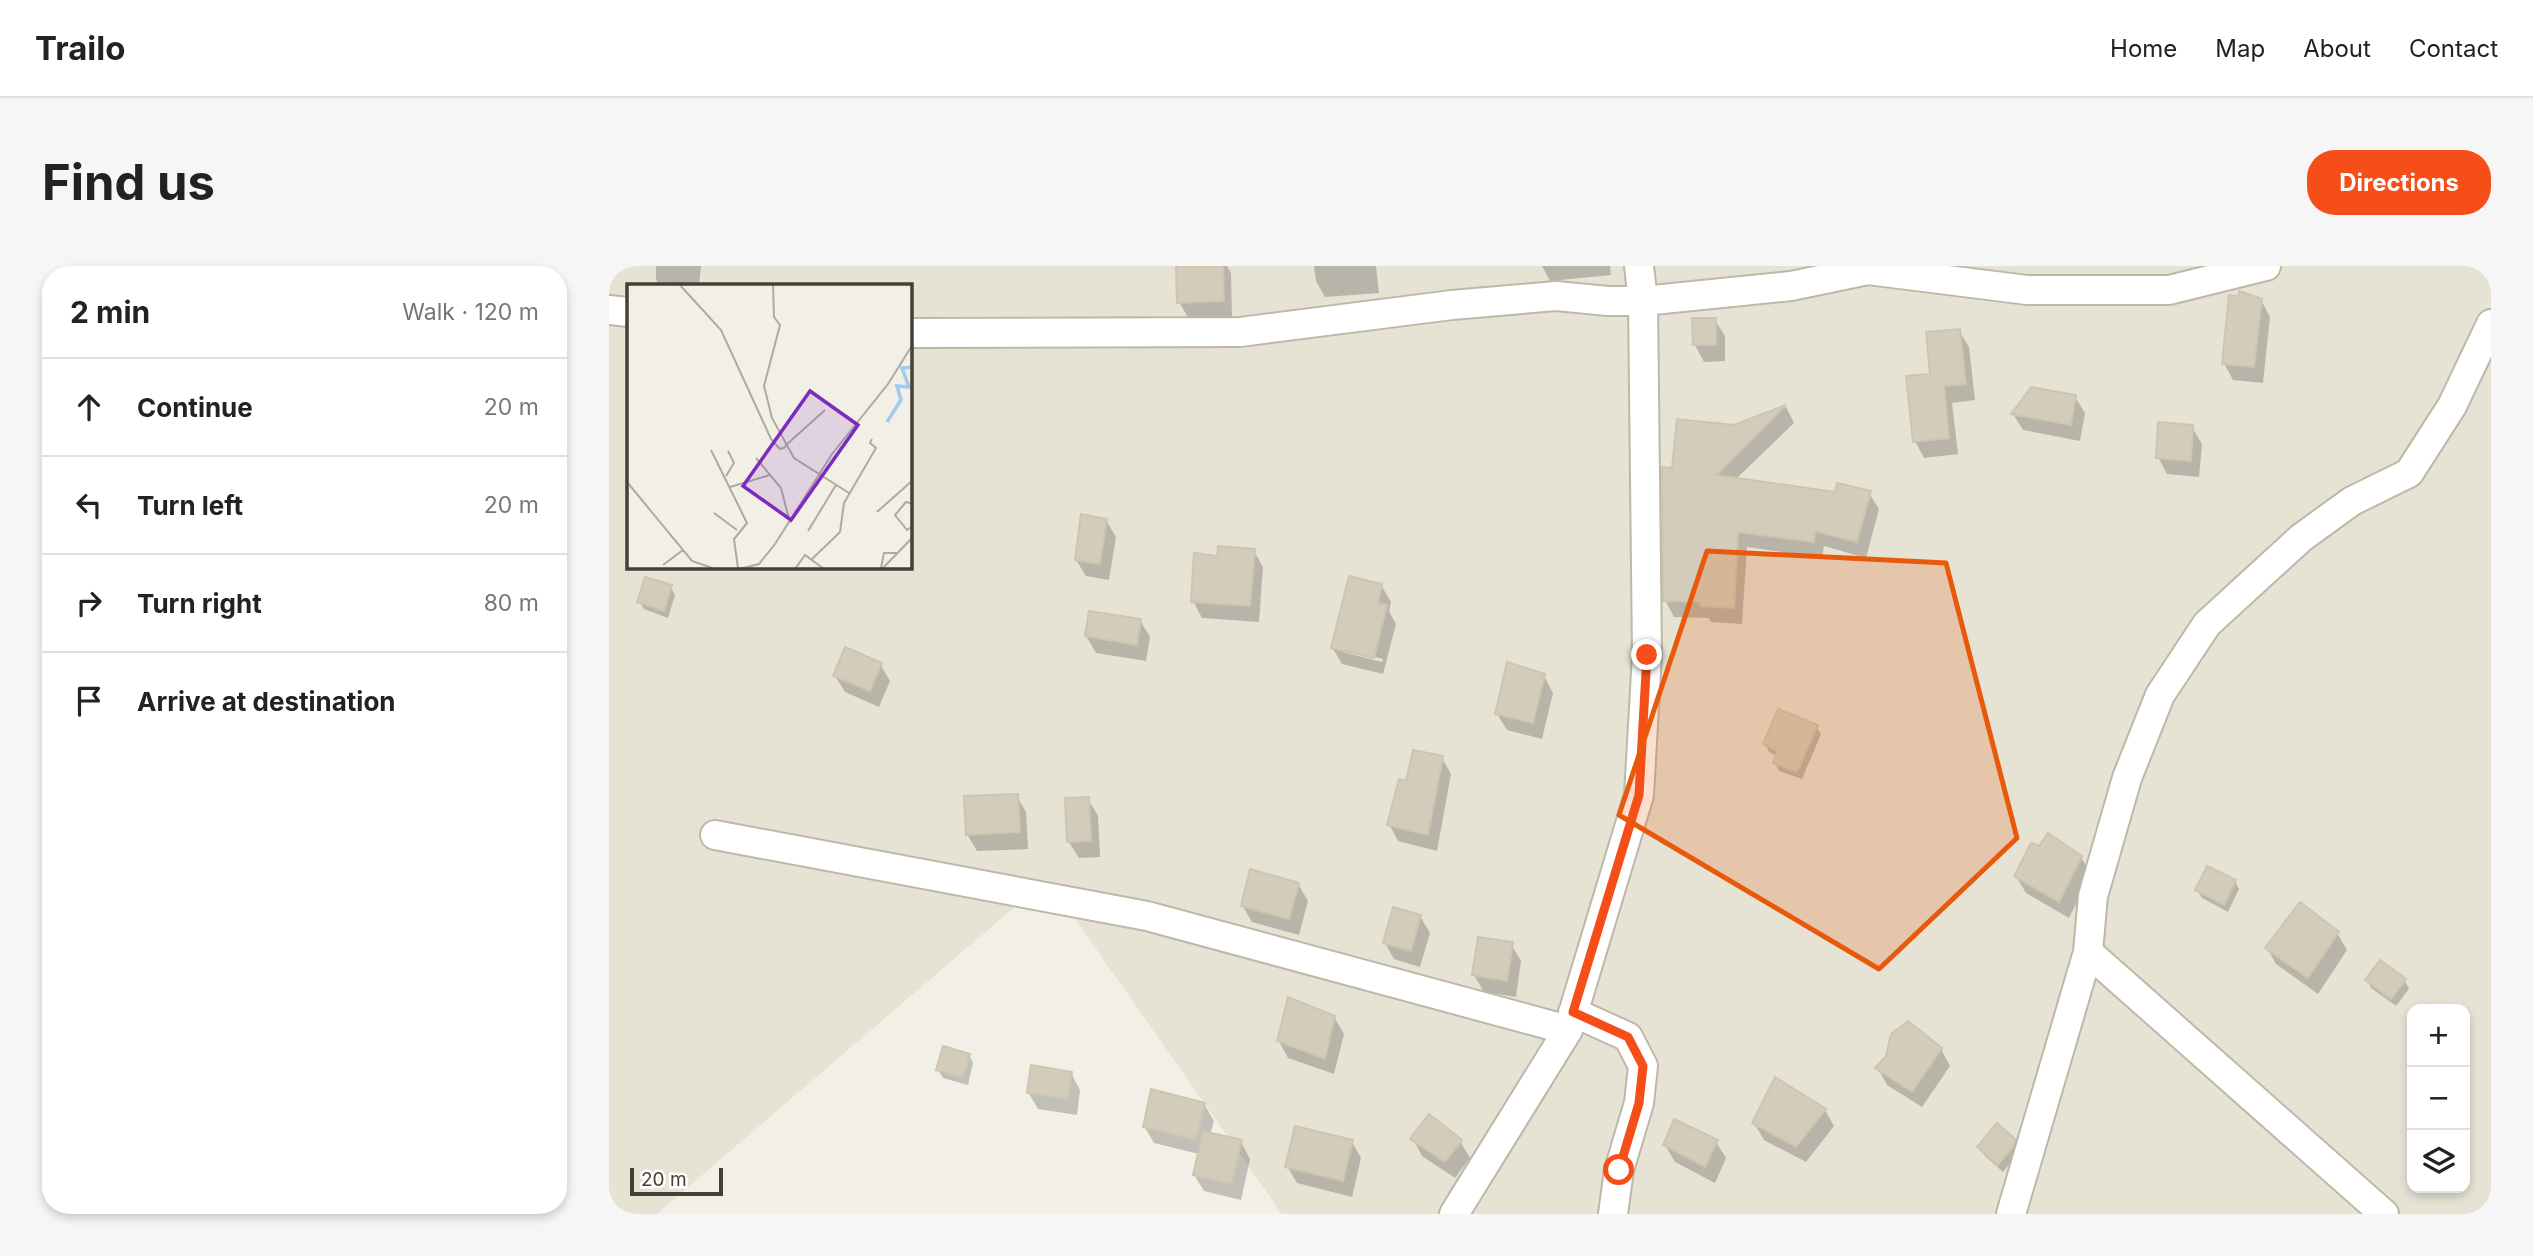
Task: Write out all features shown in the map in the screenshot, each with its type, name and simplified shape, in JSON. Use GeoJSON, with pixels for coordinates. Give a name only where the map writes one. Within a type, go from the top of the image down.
{"type":"FeatureCollection","features":[{"type":"Feature","properties":{"kind":"street"},"geometry":{"type":"LineString","coordinates":[[1454,1214],[1571,1021],[1639,795],[1647,655],[1643,302],[1639,266]]}},
{"type":"Feature","properties":{"kind":"street"},"geometry":{"type":"LineString","coordinates":[[912,333],[1240,332],[1452,305],[1556,296],[1643,302],[1791,286],[1868,270],[2027,290],[2169,290],[2266,266]]}},
{"type":"Feature","properties":{"kind":"street"},"geometry":{"type":"LineString","coordinates":[[609,310],[627,312]]}},
{"type":"Feature","properties":{"kind":"street"},"geometry":{"type":"LineString","coordinates":[[2011,1214],[2088,951],[2093,896],[2127,778],[2160,695],[2207,624],[2301,538],[2351,501],[2409,473],[2452,406],[2491,324]]}},
{"type":"Feature","properties":{"kind":"street"},"geometry":{"type":"LineString","coordinates":[[715,835],[1147,916],[1628,1037],[1643,1066],[1639,1103],[1619,1170],[1613,1214]]}},
{"type":"Feature","properties":{"kind":"street"},"geometry":{"type":"LineString","coordinates":[[2088,951],[2384,1214]]}},
{"type":"Feature","properties":{"kind":"highlighted area"},"geometry":{"type":"Polygon","coordinates":[[[1707,551],[1946,563],[2017,838],[1879,969],[1619,815],[1707,551]]]}},
{"type":"Feature","properties":{"kind":"shaded area"},"geometry":{"type":"Polygon","coordinates":[[[609,266],[2491,266],[2491,1214],[1282,1214],[1047,879],[657,1214],[609,1214],[609,266]]]}},
{"type":"Feature","properties":{"kind":"building"},"geometry":{"type":"Polygon","coordinates":[[[1176,266],[1223,266],[1224,301],[1177,303],[1176,266]]]}},
{"type":"Feature","properties":{"kind":"building"},"geometry":{"type":"Polygon","coordinates":[[[2239,291],[2262,299],[2254,367],[2222,364],[2229,295],[2239,296],[2239,291]]]}},
{"type":"Feature","properties":{"kind":"building"},"geometry":{"type":"Polygon","coordinates":[[[1692,318],[1716,318],[1716,345],[1693,345],[1692,318]]]}},
{"type":"Feature","properties":{"kind":"building"},"geometry":{"type":"Polygon","coordinates":[[[1960,329],[1966,384],[1944,386],[1949,438],[1913,442],[1906,376],[1930,374],[1926,332],[1960,329]]]}},
{"type":"Feature","properties":{"kind":"building"},"geometry":{"type":"Polygon","coordinates":[[[2031,387],[2076,395],[2071,425],[2011,414],[2031,387]]]}},
{"type":"Feature","properties":{"kind":"building"},"geometry":{"type":"Polygon","coordinates":[[[1786,405],[1716,475],[1835,492],[1837,483],[1871,491],[1857,542],[1815,531],[1814,542],[1738,532],[1734,608],[1700,606],[1700,602],[1663,601],[1662,467],[1672,468],[1677,419],[1734,425],[1786,405]]]}},
{"type":"Feature","properties":{"kind":"building"},"geometry":{"type":"Polygon","coordinates":[[[2158,422],[2193,425],[2191,461],[2156,458],[2158,422]]]}},
{"type":"Feature","properties":{"kind":"building"},"geometry":{"type":"Polygon","coordinates":[[[1081,514],[1107,519],[1100,564],[1075,560],[1081,514]]]}},
{"type":"Feature","properties":{"kind":"building"},"geometry":{"type":"Polygon","coordinates":[[[1218,546],[1255,549],[1250,606],[1191,602],[1194,553],[1217,556],[1218,546]]]}},
{"type":"Feature","properties":{"kind":"building"},"geometry":{"type":"Polygon","coordinates":[[[1349,576],[1382,584],[1378,603],[1387,605],[1374,658],[1331,648],[1349,576]]]}},
{"type":"Feature","properties":{"kind":"building"},"geometry":{"type":"Polygon","coordinates":[[[645,577],[672,585],[664,611],[637,602],[645,577]]]}},
{"type":"Feature","properties":{"kind":"building"},"geometry":{"type":"Polygon","coordinates":[[[1089,611],[1141,619],[1137,645],[1085,636],[1089,611]]]}},
{"type":"Feature","properties":{"kind":"building"},"geometry":{"type":"Polygon","coordinates":[[[845,647],[882,663],[870,691],[833,676],[845,647]]]}},
{"type":"Feature","properties":{"kind":"building"},"geometry":{"type":"Polygon","coordinates":[[[1507,662],[1545,674],[1533,723],[1495,714],[1507,662]]]}},
{"type":"Feature","properties":{"kind":"building"},"geometry":{"type":"Polygon","coordinates":[[[1778,709],[1818,725],[1797,772],[1773,763],[1777,751],[1763,744],[1778,709]]]}},
{"type":"Feature","properties":{"kind":"building"},"geometry":{"type":"Polygon","coordinates":[[[1413,750],[1443,756],[1428,835],[1387,825],[1399,779],[1406,781],[1413,750]]]}},
{"type":"Feature","properties":{"kind":"building"},"geometry":{"type":"Polygon","coordinates":[[[1018,794],[1020,832],[966,835],[964,796],[1018,794]]]}},
{"type":"Feature","properties":{"kind":"building"},"geometry":{"type":"Polygon","coordinates":[[[1089,797],[1091,841],[1067,842],[1065,798],[1089,797]]]}},
{"type":"Feature","properties":{"kind":"building"},"geometry":{"type":"Polygon","coordinates":[[[2048,833],[2082,856],[2059,902],[2014,876],[2031,843],[2039,846],[2048,833]]]}},
{"type":"Feature","properties":{"kind":"building"},"geometry":{"type":"Polygon","coordinates":[[[2207,866],[2236,880],[2224,905],[2195,890],[2207,866]]]}},
{"type":"Feature","properties":{"kind":"building"},"geometry":{"type":"Polygon","coordinates":[[[1250,869],[1299,883],[1289,919],[1241,906],[1250,869]]]}},
{"type":"Feature","properties":{"kind":"building"},"geometry":{"type":"Polygon","coordinates":[[[2300,902],[2339,932],[2308,978],[2265,948],[2300,902]]]}},
{"type":"Feature","properties":{"kind":"building"},"geometry":{"type":"Polygon","coordinates":[[[1393,907],[1421,915],[1411,951],[1383,943],[1393,907]]]}},
{"type":"Feature","properties":{"kind":"building"},"geometry":{"type":"Polygon","coordinates":[[[1478,937],[1513,942],[1507,981],[1472,975],[1478,937]]]}},
{"type":"Feature","properties":{"kind":"building"},"geometry":{"type":"Polygon","coordinates":[[[2380,960],[2406,979],[2391,999],[2365,980],[2380,960]]]}},
{"type":"Feature","properties":{"kind":"building"},"geometry":{"type":"Polygon","coordinates":[[[1288,997],[1335,1016],[1325,1059],[1277,1041],[1288,997]]]}},
{"type":"Feature","properties":{"kind":"building"},"geometry":{"type":"Polygon","coordinates":[[[1908,1021],[1942,1048],[1912,1092],[1875,1068],[1886,1056],[1891,1034],[1908,1021]]]}},
{"type":"Feature","properties":{"kind":"building"},"geometry":{"type":"Polygon","coordinates":[[[943,1046],[970,1054],[963,1078],[936,1070],[943,1046]]]}},
{"type":"Feature","properties":{"kind":"building"},"geometry":{"type":"Polygon","coordinates":[[[1031,1065],[1072,1072],[1068,1099],[1027,1093],[1031,1065]]]}},
{"type":"Feature","properties":{"kind":"building"},"geometry":{"type":"Polygon","coordinates":[[[1775,1077],[1826,1109],[1796,1147],[1752,1123],[1775,1077]]]}},
{"type":"Feature","properties":{"kind":"building"},"geometry":{"type":"Polygon","coordinates":[[[1151,1089],[1205,1103],[1196,1140],[1143,1127],[1151,1089]]]}},
{"type":"Feature","properties":{"kind":"building"},"geometry":{"type":"Polygon","coordinates":[[[1429,1114],[1462,1140],[1445,1162],[1410,1139],[1429,1114]]]}},
{"type":"Feature","properties":{"kind":"building"},"geometry":{"type":"Polygon","coordinates":[[[1674,1119],[1718,1140],[1705,1167],[1663,1145],[1674,1119]]]}},
{"type":"Feature","properties":{"kind":"building"},"geometry":{"type":"Polygon","coordinates":[[[1997,1123],[2016,1140],[1998,1165],[1977,1147],[1997,1123]]]}},
{"type":"Feature","properties":{"kind":"building"},"geometry":{"type":"Polygon","coordinates":[[[1295,1126],[1353,1140],[1343,1181],[1285,1167],[1295,1126]]]}},
{"type":"Feature","properties":{"kind":"building"},"geometry":{"type":"Polygon","coordinates":[[[1203,1131],[1242,1140],[1232,1184],[1193,1175],[1203,1131]]]}},
{"type":"Feature","properties":{"kind":"route"},"geometry":{"type":"LineString","coordinates":[[1619,1170],[1639,1103],[1643,1066],[1628,1037],[1573,1012],[1639,795],[1647,655]]}}]}
